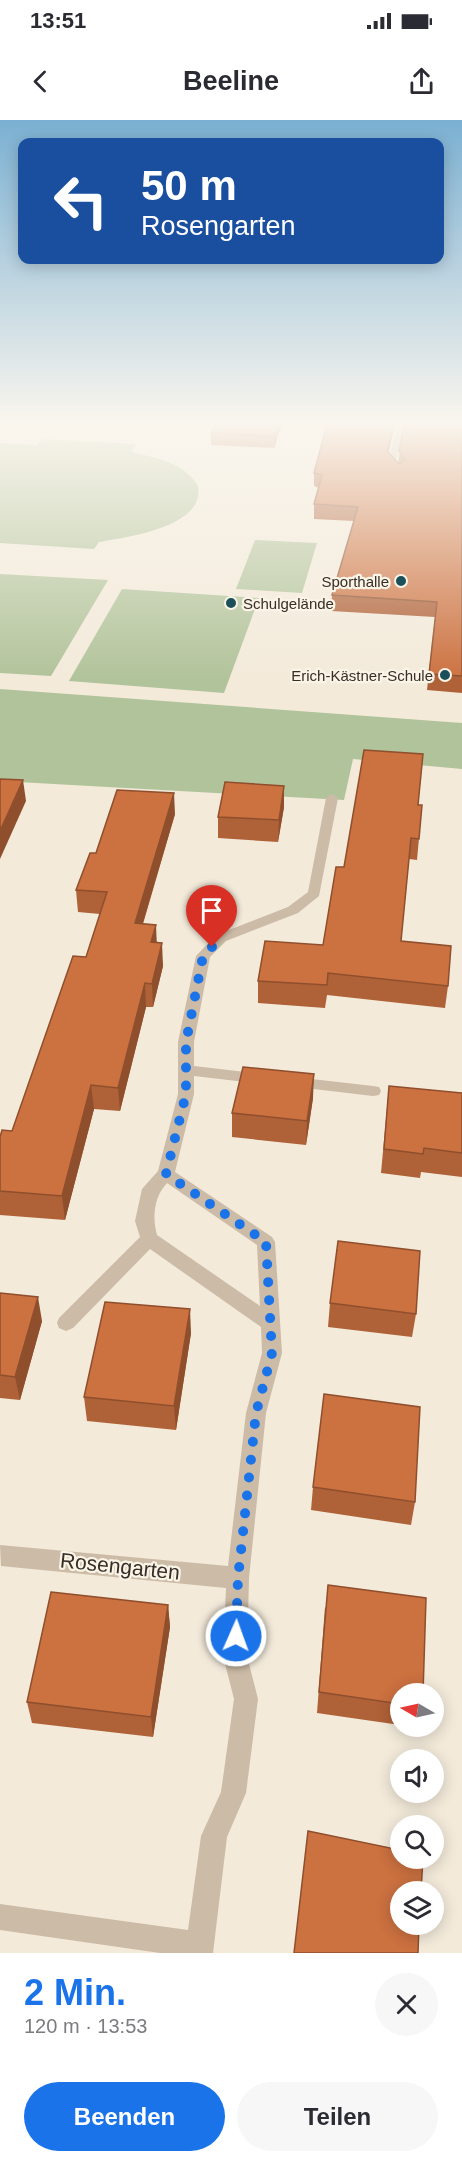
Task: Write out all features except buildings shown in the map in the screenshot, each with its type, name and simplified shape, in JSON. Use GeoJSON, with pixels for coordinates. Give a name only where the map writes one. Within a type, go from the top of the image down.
{"type":"FeatureCollection","features":[{"type":"Feature","properties":{"kind":"street"},"geometry":{"type":"LineString","coordinates":[[272,1324],[148,1239],[144,1221],[152,1189],[166,1174],[186,1094],[186,1042],[203,956],[221,938],[293,910],[315,893],[332,798]]}},
{"type":"Feature","properties":{"kind":"street"},"geometry":{"type":"LineString","coordinates":[[187,1070],[373,1091]]}},
{"type":"Feature","properties":{"kind":"street"},"geometry":{"type":"LineString","coordinates":[[0,1917],[199,1949],[214,1836],[233,1793],[246,1699],[235,1656],[238,1578],[256,1413],[272,1353],[272,1324],[266,1242],[166,1174]]}},
{"type":"Feature","properties":{"kind":"street"},"geometry":{"type":"LineString","coordinates":[[66,1323],[148,1239]]}},
{"type":"Feature","properties":{"kind":"street","name":"Rosengarten"},"geometry":{"type":"LineString","coordinates":[[2,1555],[238,1578]]}},
{"type":"Feature","properties":{"kind":"green space"},"geometry":{"type":"Polygon","coordinates":[[[0,510],[191,510],[162,528],[99,542],[94,549],[0,543],[0,510]]]}},
{"type":"Feature","properties":{"kind":"green space"},"geometry":{"type":"Polygon","coordinates":[[[255,540],[317,543],[302,593],[236,589],[255,540]]]}},
{"type":"Feature","properties":{"kind":"green space"},"geometry":{"type":"Polygon","coordinates":[[[0,574],[108,580],[51,676],[0,673],[0,574]]]}},
{"type":"Feature","properties":{"kind":"green space"},"geometry":{"type":"Polygon","coordinates":[[[122,589],[259,598],[224,693],[69,681],[122,589]]]}},
{"type":"Feature","properties":{"kind":"green space"},"geometry":{"type":"Polygon","coordinates":[[[0,689],[462,723],[462,769],[353,759],[344,800],[0,781],[0,689]]]}},
{"type":"Feature","properties":{"kind":"place","name":"Sporthalle"},"geometry":{"type":"Point","coordinates":[401,581]}},
{"type":"Feature","properties":{"kind":"place","name":"Schulgelände"},"geometry":{"type":"Point","coordinates":[231,603]}},
{"type":"Feature","properties":{"kind":"place","name":"Erich-Kästner-Schule"},"geometry":{"type":"Point","coordinates":[445,675]}},
{"type":"Feature","properties":{"kind":"route"},"geometry":{"type":"LineString","coordinates":[[212,947],[203,956],[186,1042],[186,1094],[166,1174],[266,1242],[272,1353],[256,1413],[238,1578],[236,1636]]}}]}
